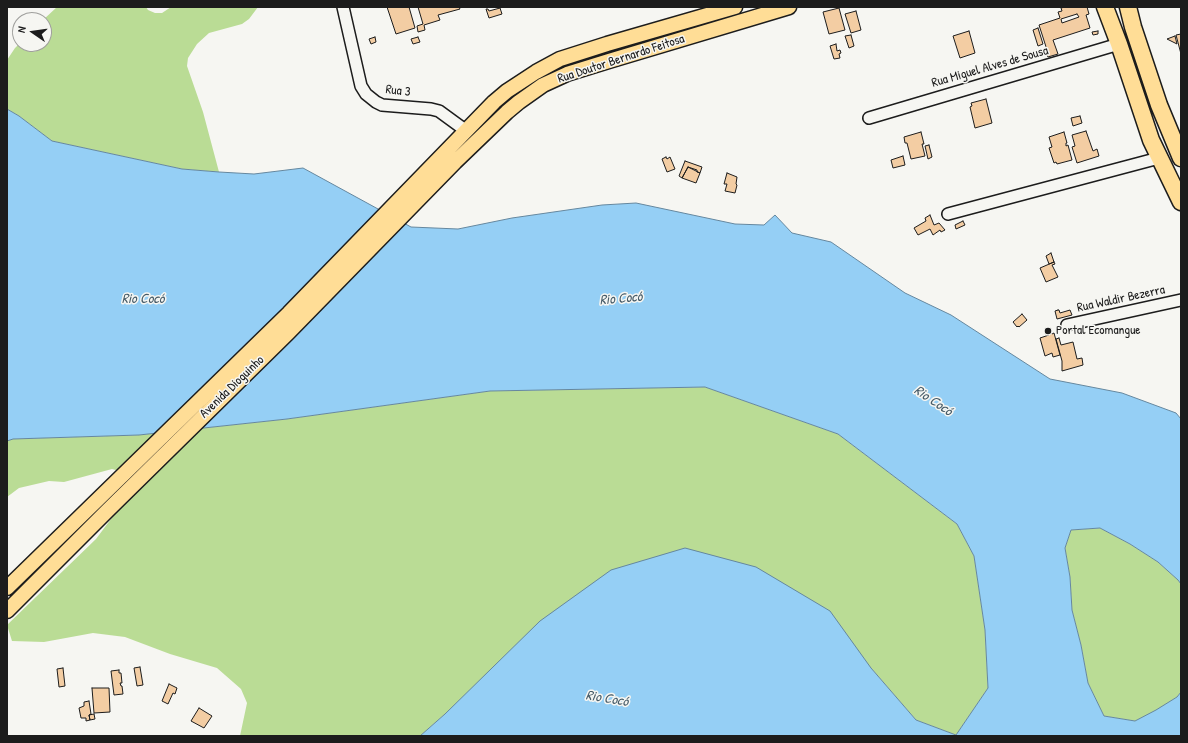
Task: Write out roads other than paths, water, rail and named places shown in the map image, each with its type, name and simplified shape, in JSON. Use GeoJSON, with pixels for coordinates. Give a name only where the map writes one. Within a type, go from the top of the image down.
{"type":"FeatureCollection","features":[{"type":"Feature","properties":{"kind":"highway"},"geometry":{"type":"LineString","coordinates":[[1105,7],[1151,140],[1181,202]]}},
{"type":"Feature","properties":{"kind":"highway"},"geometry":{"type":"LineString","coordinates":[[1128,7],[1158,105],[1181,158]]}},
{"type":"Feature","properties":{"kind":"main road","name":"Rua Doutor Bernardo Feitosa"},"geometry":{"type":"LineString","coordinates":[[444,152],[507,91],[536,72],[560,59],[735,7]]}},
{"type":"Feature","properties":{"kind":"main road","name":"Rua Doutor Bernardo Feitosa"},"geometry":{"type":"LineString","coordinates":[[455,162],[519,102],[544,85],[567,74],[789,7]]}},
{"type":"Feature","properties":{"kind":"main road","name":"Avenida Dioguinho"},"geometry":{"type":"LineString","coordinates":[[7,611],[102,506],[444,152]]}},
{"type":"Feature","properties":{"kind":"main road","name":"Avenida Dioguinho"},"geometry":{"type":"LineString","coordinates":[[7,588],[102,506],[288,333],[455,162]]}},
{"type":"Feature","properties":{"kind":"street","name":"Rua 3"},"geometry":{"type":"LineString","coordinates":[[343,7],[361,86],[366,94],[382,105],[431,108],[440,111],[465,130]]}},
{"type":"Feature","properties":{"kind":"street","name":"Rua Miguel Alves de Sousa"},"geometry":{"type":"LineString","coordinates":[[869,118],[1119,44]]}},
{"type":"Feature","properties":{"kind":"street"},"geometry":{"type":"LineString","coordinates":[[948,214],[1159,158]]}},
{"type":"Feature","properties":{"kind":"street","name":"Rua Waldir Bezerra"},"geometry":{"type":"LineString","coordinates":[[1067,325],[1181,300]]}},
{"type":"Feature","properties":{"kind":"water","name":"Rio Cocó"},"geometry":{"type":"Polygon","coordinates":[[[7,109],[19,116],[52,141],[182,169],[254,174],[303,168],[411,227],[458,229],[512,218],[602,205],[636,203],[735,224],[764,225],[775,215],[792,233],[831,242],[905,293],[951,315],[1050,379],[1122,393],[1176,413],[1181,419],[1181,584],[1158,562],[1130,544],[1100,528],[1071,530],[1065,548],[1070,577],[1072,610],[1081,645],[1088,683],[1104,716],[1135,721],[1177,697],[1181,692],[1181,736],[420,736],[445,714],[540,621],[611,570],[685,548],[756,567],[830,611],[871,668],[916,720],[956,735],[988,688],[985,630],[974,556],[957,524],[838,434],[705,387],[490,391],[287,419],[139,435],[13,439],[7,441],[7,109]]]}},
{"type":"Feature","properties":{"kind":"place","name":"Portal Ecomangue"},"geometry":{"type":"Point","coordinates":[1048,331]}}]}
